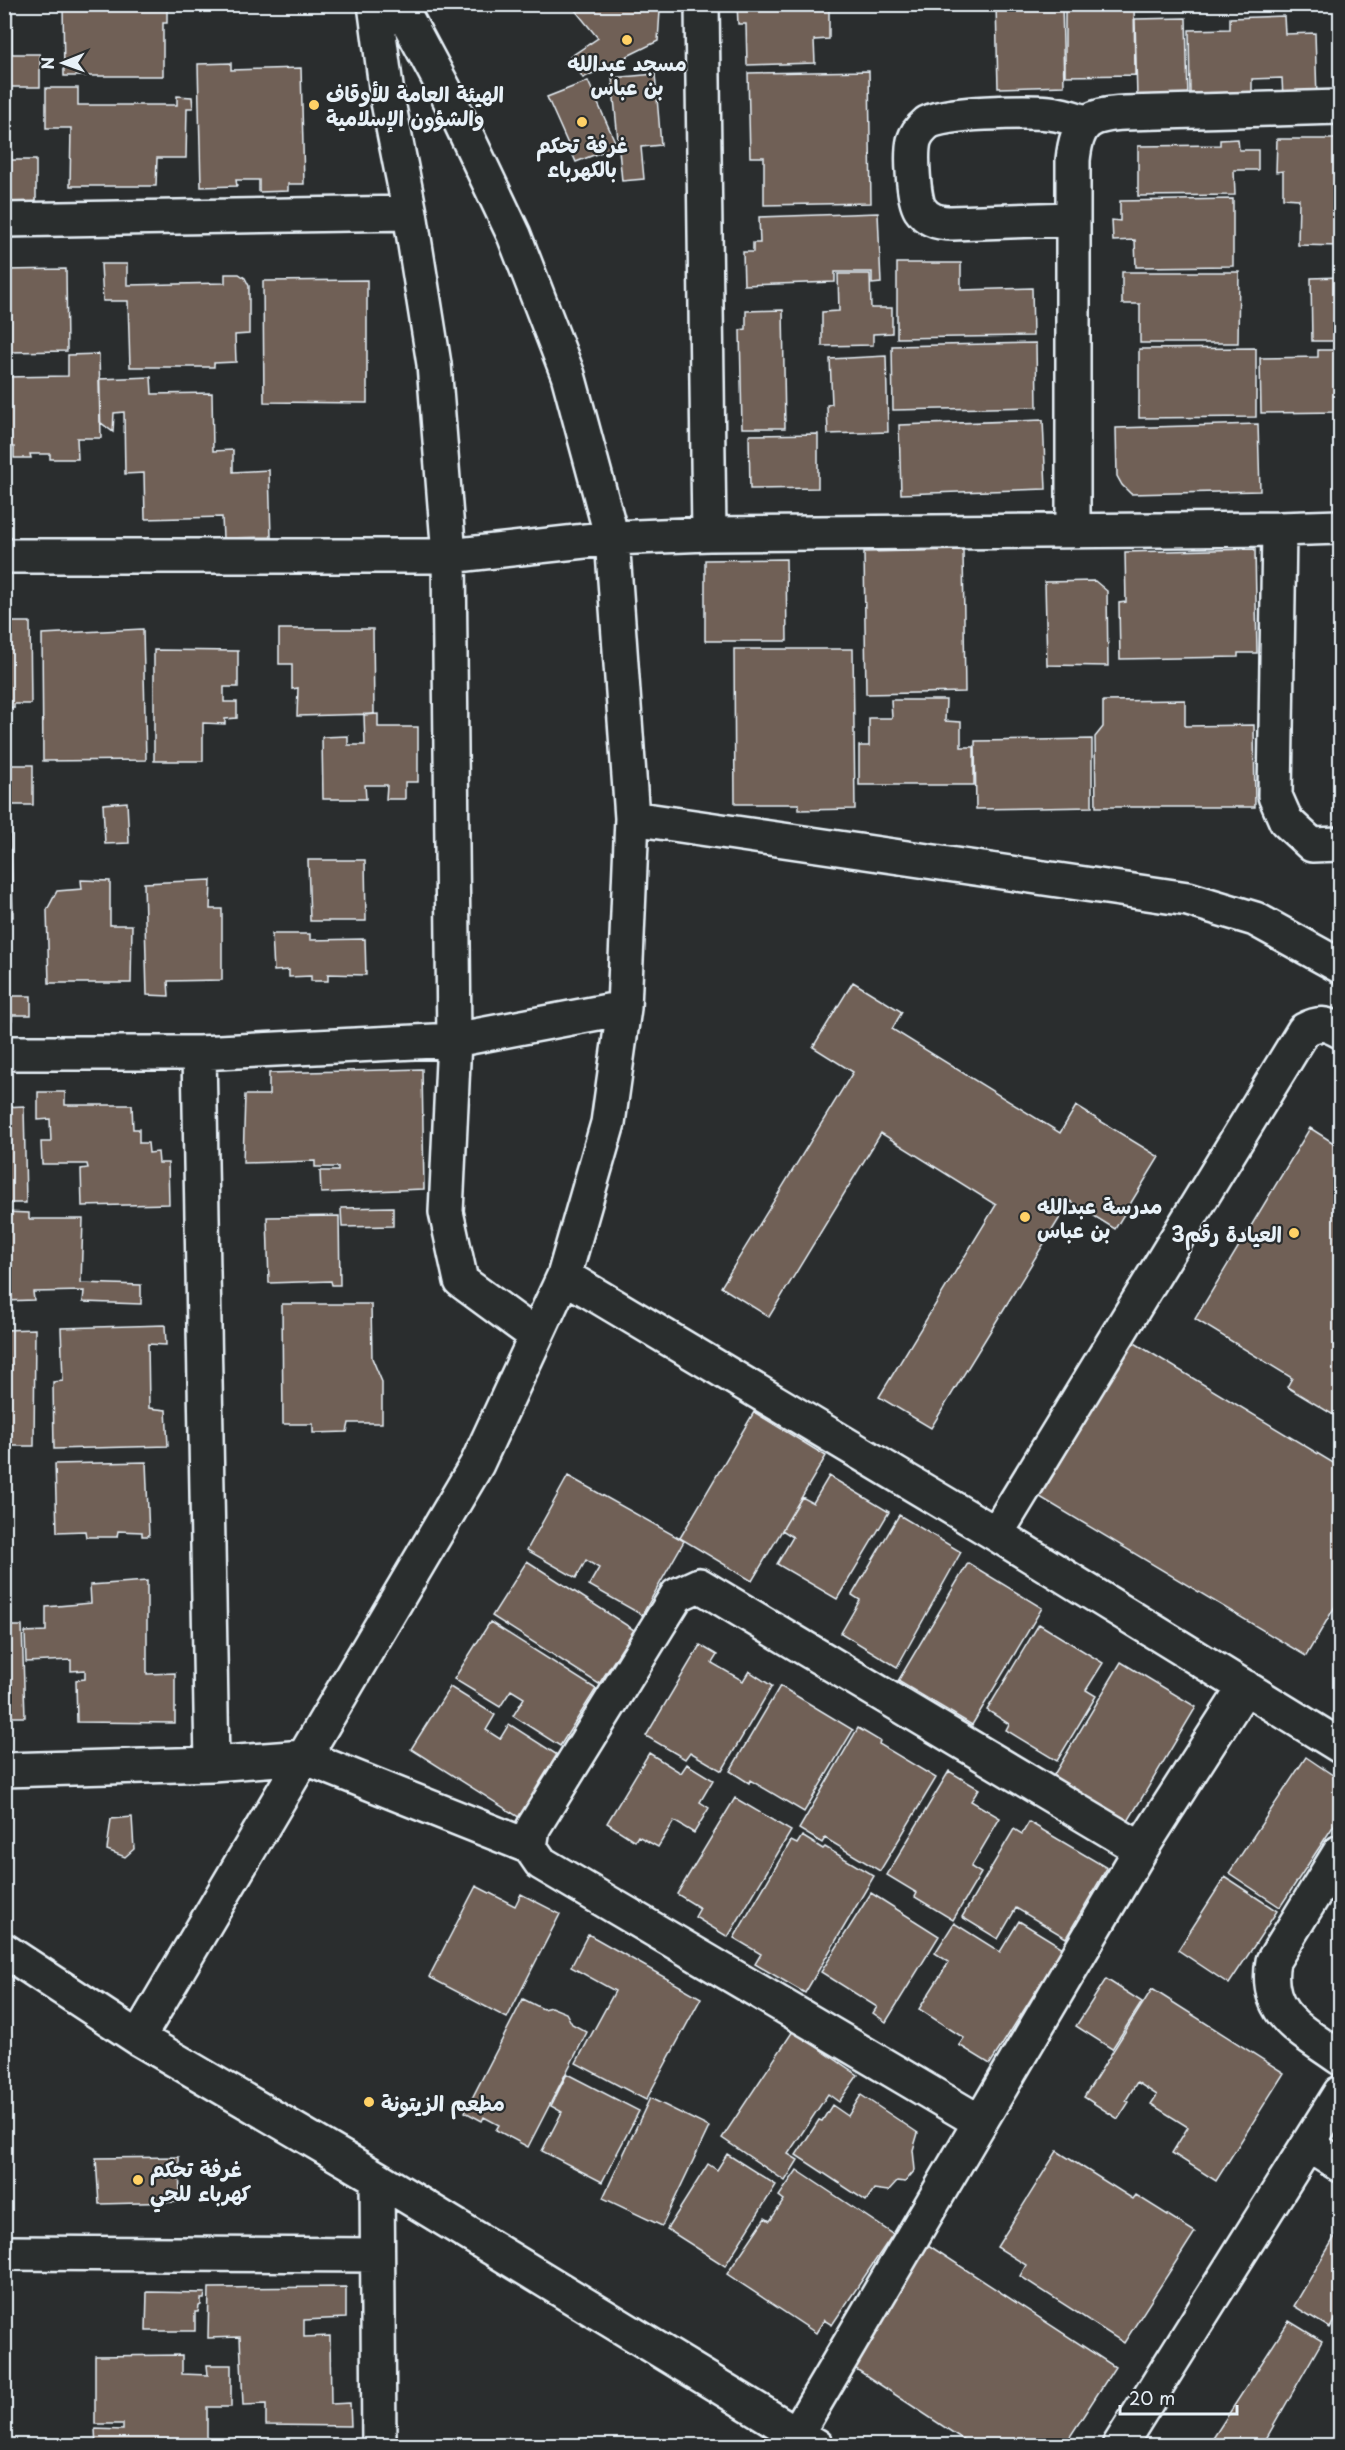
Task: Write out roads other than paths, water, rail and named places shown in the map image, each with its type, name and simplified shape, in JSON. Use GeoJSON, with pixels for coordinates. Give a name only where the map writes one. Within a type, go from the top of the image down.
{"type":"FeatureCollection","features":[{"type":"Feature","properties":{"kind":"street"},"geometry":{"type":"LineString","coordinates":[[375,4],[388,102],[410,213],[434,364],[449,556],[454,1040],[446,1212],[461,1281],[536,1336]]}},
{"type":"Feature","properties":{"kind":"street"},"geometry":{"type":"LineString","coordinates":[[138,2038],[477,1464],[564,1276],[608,1123],[624,1008],[632,818],[612,538],[568,375],[514,235],[448,96],[399,4]]}},
{"type":"Feature","properties":{"kind":"street"},"geometry":{"type":"LineString","coordinates":[[702,4],[709,534]]}},
{"type":"Feature","properties":{"kind":"street"},"geometry":{"type":"LineString","coordinates":[[1072,530],[1072,160],[1075,137],[1085,122],[1105,114],[1341,107]]}},
{"type":"Feature","properties":{"kind":"street"},"geometry":{"type":"LineString","coordinates":[[1072,219],[940,223],[929,219],[921,211],[916,201],[914,142],[919,131],[928,122],[944,116],[1049,113],[1085,122]]}},
{"type":"Feature","properties":{"kind":"street"},"geometry":{"type":"LineString","coordinates":[[4,220],[410,213]]}},
{"type":"Feature","properties":{"kind":"street"},"geometry":{"type":"LineString","coordinates":[[4,556],[449,556],[612,538],[709,534],[1341,527]]}},
{"type":"Feature","properties":{"kind":"street"},"geometry":{"type":"LineString","coordinates":[[1279,529],[1275,796],[1286,821],[1312,845],[1341,844]]}},
{"type":"Feature","properties":{"kind":"street"},"geometry":{"type":"LineString","coordinates":[[632,818],[1188,899],[1255,919],[1341,966]]}},
{"type":"Feature","properties":{"kind":"street"},"geometry":{"type":"LineString","coordinates":[[4,1053],[199,1053],[454,1040],[624,1008]]}},
{"type":"Feature","properties":{"kind":"street"},"geometry":{"type":"LineString","coordinates":[[996,1534],[1304,1030],[1318,1023],[1341,1031]]}},
{"type":"Feature","properties":{"kind":"street"},"geometry":{"type":"LineString","coordinates":[[199,1053],[212,1764]]}},
{"type":"Feature","properties":{"kind":"street"},"geometry":{"type":"LineString","coordinates":[[564,1276],[996,1534],[1341,1746]]}},
{"type":"Feature","properties":{"kind":"street"},"geometry":{"type":"LineString","coordinates":[[530,1847],[533,1828],[677,1595],[699,1586],[1142,1849]]}},
{"type":"Feature","properties":{"kind":"street"},"geometry":{"type":"LineString","coordinates":[[4,1950],[138,2038],[377,2178],[807,2439],[980,2122],[1142,1849],[1245,1687]]}},
{"type":"Feature","properties":{"kind":"street"},"geometry":{"type":"LineString","coordinates":[[4,1770],[212,1764],[304,1757],[530,1847],[541,1863],[980,2122]]}},
{"type":"Feature","properties":{"kind":"street"},"geometry":{"type":"LineString","coordinates":[[1341,1852],[1273,1961],[1270,1976],[1271,1992],[1285,2018],[1341,2058]]}},
{"type":"Feature","properties":{"kind":"street"},"geometry":{"type":"LineString","coordinates":[[1119,2445],[1341,2093]]}},
{"type":"Feature","properties":{"kind":"street"},"geometry":{"type":"LineString","coordinates":[[1308,2145],[1341,2165]]}},
{"type":"Feature","properties":{"kind":"street"},"geometry":{"type":"LineString","coordinates":[[377,2178],[378,2445]]}},
{"type":"Feature","properties":{"kind":"street"},"geometry":{"type":"LineString","coordinates":[[4,2253],[377,2255]]}},
{"type":"Feature","properties":{"kind":"place","name":"مسجد عبدالله بن عباس"},"geometry":{"type":"Point","coordinates":[627,40]}},
{"type":"Feature","properties":{"kind":"place","name":"الهيئة العامة للأوقاف والشؤون الإسلامية"},"geometry":{"type":"Point","coordinates":[314,105]}},
{"type":"Feature","properties":{"kind":"place","name":"غرفة تحكم بالكهرباء"},"geometry":{"type":"Point","coordinates":[582,122]}},
{"type":"Feature","properties":{"kind":"place","name":"مدرسة عبدالله بن عباس"},"geometry":{"type":"Point","coordinates":[1025,1217]}},
{"type":"Feature","properties":{"kind":"place","name":"3العيادة رقم"},"geometry":{"type":"Point","coordinates":[1294,1233]}},
{"type":"Feature","properties":{"kind":"place","name":"مطعم الزيتونة"},"geometry":{"type":"Point","coordinates":[369,2102]}},
{"type":"Feature","properties":{"kind":"place","name":"غرفة تحكم كهرباء للحي"},"geometry":{"type":"Point","coordinates":[138,2180]}}]}
